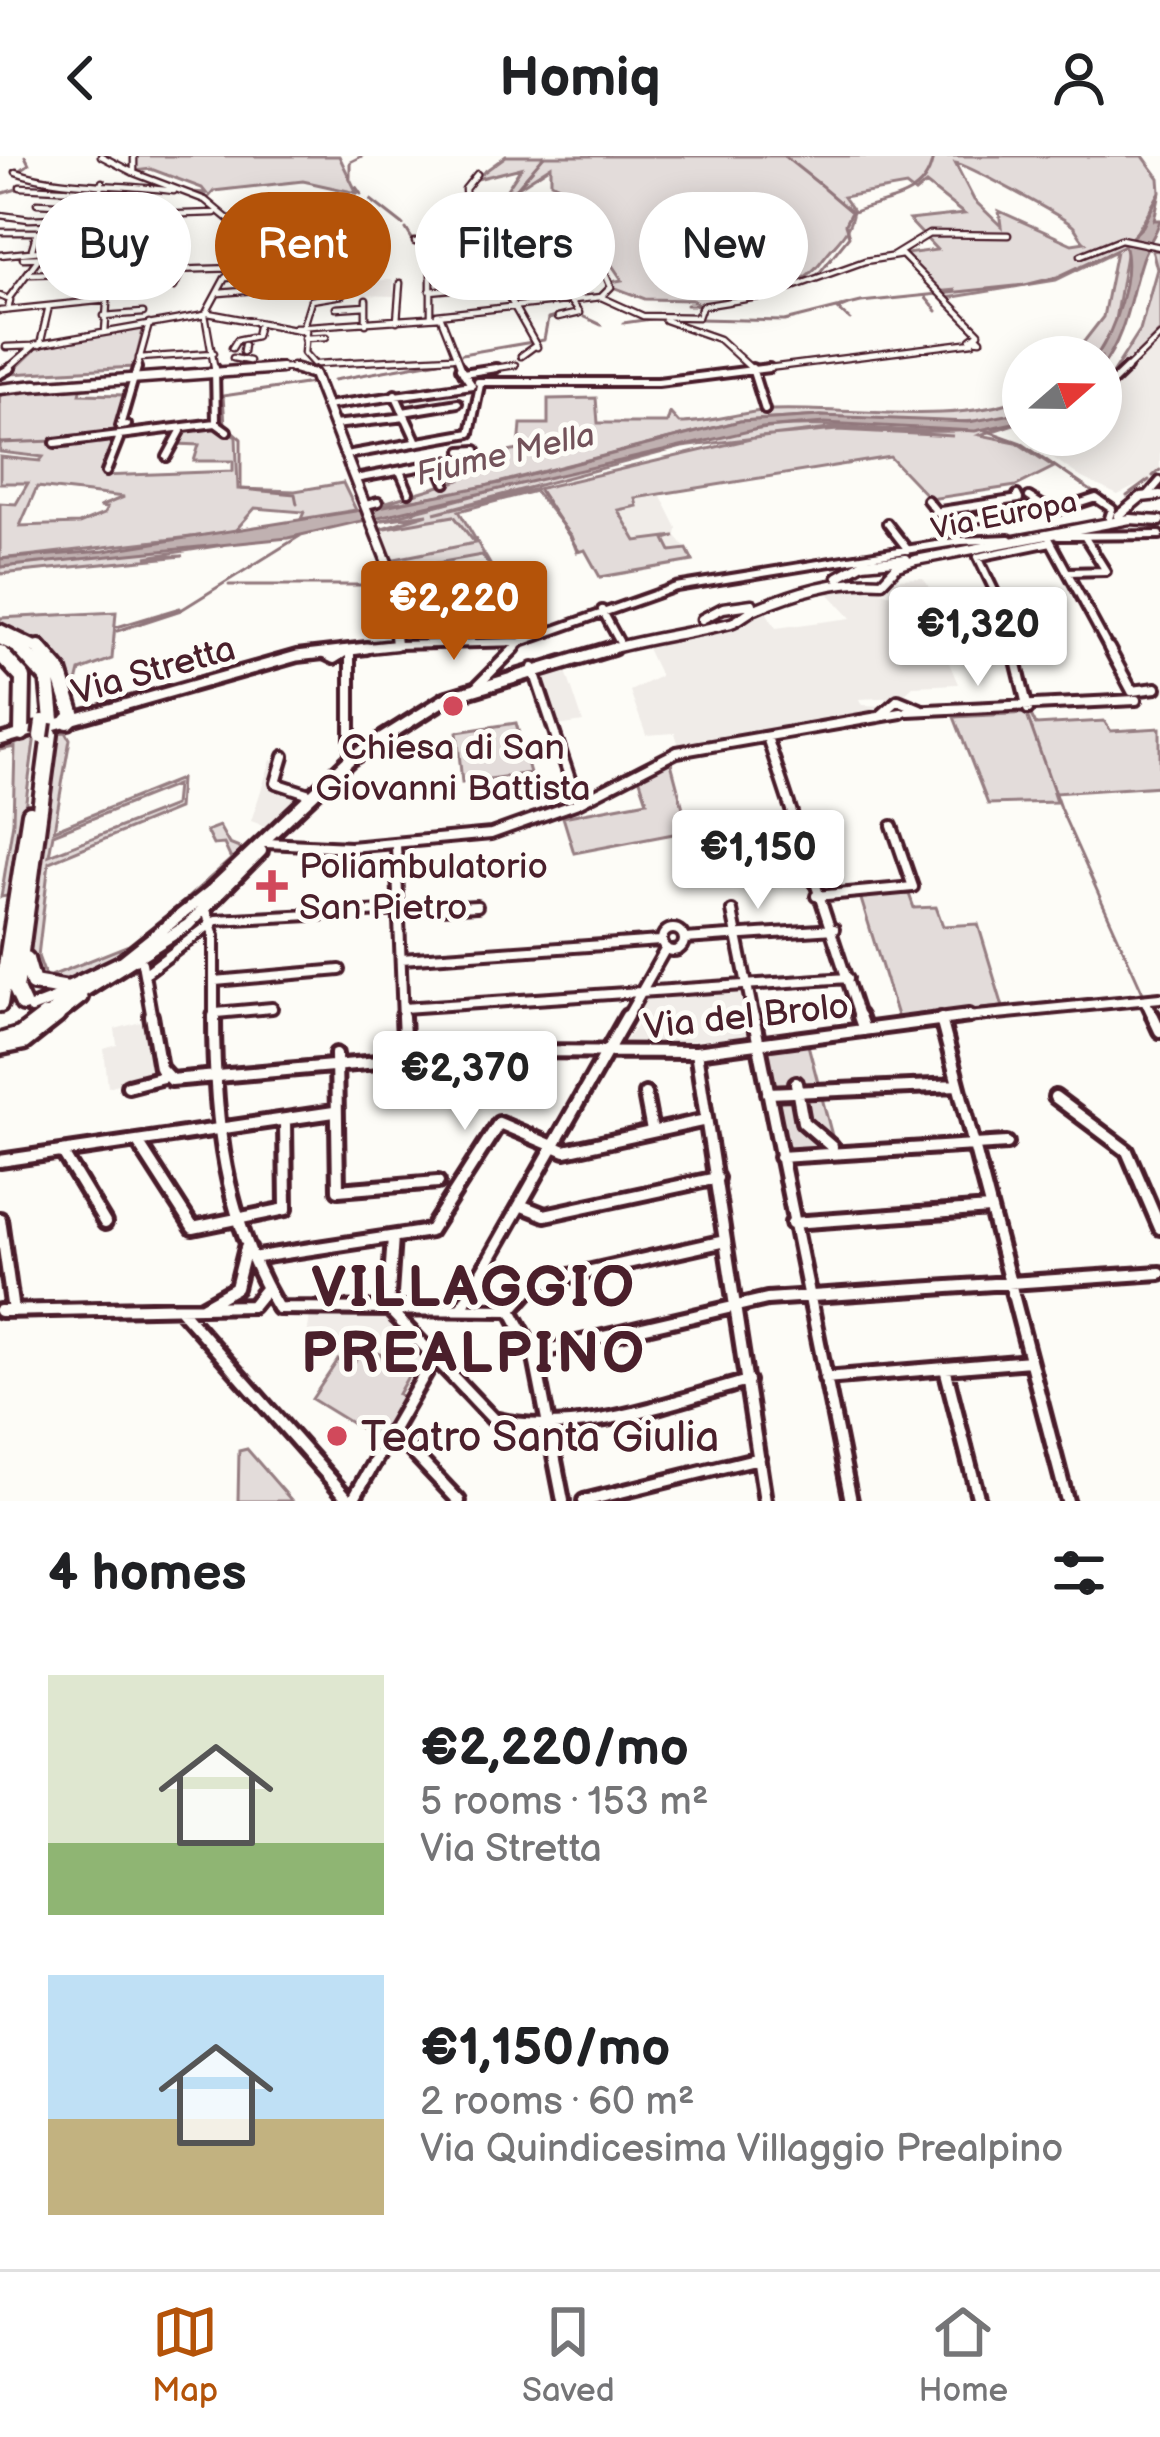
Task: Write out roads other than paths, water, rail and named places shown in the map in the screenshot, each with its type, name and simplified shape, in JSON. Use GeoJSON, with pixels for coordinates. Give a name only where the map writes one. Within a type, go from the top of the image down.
{"type":"FeatureCollection","features":[{"type":"Feature","properties":{"kind":"highway"},"geometry":{"type":"LineString","coordinates":[[0,630],[32,640],[50,656],[68,689],[73,716],[51,727]]}},
{"type":"Feature","properties":{"kind":"highway"},"geometry":{"type":"LineString","coordinates":[[0,646],[28,661],[40,678],[51,727],[16,988],[27,1006]]}},
{"type":"Feature","properties":{"kind":"highway"},"geometry":{"type":"LineString","coordinates":[[0,646],[26,681],[22,733]]}},
{"type":"Feature","properties":{"kind":"highway"},"geometry":{"type":"LineString","coordinates":[[0,1007],[51,727]]}},
{"type":"Feature","properties":{"kind":"highway"},"geometry":{"type":"LineString","coordinates":[[28,896],[32,908],[25,965],[33,983],[68,988],[121,964]]}},
{"type":"Feature","properties":{"kind":"main road"},"geometry":{"type":"LineString","coordinates":[[1148,495],[1160,494]]}},
{"type":"Feature","properties":{"kind":"main road","name":"Via Europa"},"geometry":{"type":"LineString","coordinates":[[537,667],[873,561],[1109,518],[1148,495]]}},
{"type":"Feature","properties":{"kind":"main road","name":"Via Europa"},"geometry":{"type":"LineString","coordinates":[[1136,505],[1156,520]]}},
{"type":"Feature","properties":{"kind":"main road","name":"Via Europa"},"geometry":{"type":"LineString","coordinates":[[537,667],[708,622],[726,623],[808,590],[852,580],[884,581],[889,572],[916,560],[1156,520]]}},
{"type":"Feature","properties":{"kind":"main road","name":"Via Europa"},"geometry":{"type":"LineString","coordinates":[[873,561],[889,572]]}},
{"type":"Feature","properties":{"kind":"main road"},"geometry":{"type":"LineString","coordinates":[[854,567],[868,582]]}},
{"type":"Feature","properties":{"kind":"main road"},"geometry":{"type":"LineString","coordinates":[[732,607],[742,618]]}},
{"type":"Feature","properties":{"kind":"main road"},"geometry":{"type":"LineString","coordinates":[[717,612],[726,623]]}},
{"type":"Feature","properties":{"kind":"main road"},"geometry":{"type":"LineString","coordinates":[[0,1044],[144,968],[206,910],[313,795],[371,744],[412,716],[478,685],[537,667]]}},
{"type":"Feature","properties":{"kind":"main road"},"geometry":{"type":"LineString","coordinates":[[0,1007],[71,995],[158,936],[266,843]]}},
{"type":"Feature","properties":{"kind":"main road"},"geometry":{"type":"LineString","coordinates":[[27,1006],[33,1024]]}},
{"type":"Feature","properties":{"kind":"street"},"geometry":{"type":"LineString","coordinates":[[101,156],[185,192]]}},
{"type":"Feature","properties":{"kind":"street"},"geometry":{"type":"LineString","coordinates":[[134,156],[134,172]]}},
{"type":"Feature","properties":{"kind":"street"},"geometry":{"type":"LineString","coordinates":[[16,172],[38,180],[104,181],[181,192]]}},
{"type":"Feature","properties":{"kind":"street"},"geometry":{"type":"LineString","coordinates":[[465,192],[477,174]]}},
{"type":"Feature","properties":{"kind":"street"},"geometry":{"type":"LineString","coordinates":[[98,191],[104,181]]}},
{"type":"Feature","properties":{"kind":"street"},"geometry":{"type":"LineString","coordinates":[[20,187],[102,192]]}},
{"type":"Feature","properties":{"kind":"street"},"geometry":{"type":"LineString","coordinates":[[191,194],[205,200],[215,215]]}},
{"type":"Feature","properties":{"kind":"street"},"geometry":{"type":"LineString","coordinates":[[191,213],[211,212]]}},
{"type":"Feature","properties":{"kind":"street"},"geometry":{"type":"LineString","coordinates":[[3,216],[36,216]]}},
{"type":"Feature","properties":{"kind":"street"},"geometry":{"type":"LineString","coordinates":[[0,230],[37,232],[32,250]]}},
{"type":"Feature","properties":{"kind":"street"},"geometry":{"type":"LineString","coordinates":[[0,230],[10,230]]}},
{"type":"Feature","properties":{"kind":"street"},"geometry":{"type":"LineString","coordinates":[[893,256],[899,244],[924,235],[1008,235]]}},
{"type":"Feature","properties":{"kind":"street"},"geometry":{"type":"LineString","coordinates":[[1081,255],[1126,239],[1155,246]]}},
{"type":"Feature","properties":{"kind":"street"},"geometry":{"type":"LineString","coordinates":[[0,255],[36,250]]}},
{"type":"Feature","properties":{"kind":"street"},"geometry":{"type":"LineString","coordinates":[[326,406],[460,385],[658,382],[975,338],[903,255],[779,293],[703,306],[698,317],[643,316],[608,300]]}},
{"type":"Feature","properties":{"kind":"street"},"geometry":{"type":"LineString","coordinates":[[23,258],[36,258]]}},
{"type":"Feature","properties":{"kind":"street"},"geometry":{"type":"LineString","coordinates":[[36,263],[4,310],[107,300],[105,332]]}},
{"type":"Feature","properties":{"kind":"street"},"geometry":{"type":"LineString","coordinates":[[30,274],[36,274]]}},
{"type":"Feature","properties":{"kind":"street"},"geometry":{"type":"LineString","coordinates":[[397,321],[400,283]]}},
{"type":"Feature","properties":{"kind":"street"},"geometry":{"type":"LineString","coordinates":[[0,296],[9,298]]}},
{"type":"Feature","properties":{"kind":"street"},"geometry":{"type":"LineString","coordinates":[[216,300],[208,312],[217,352],[216,423]]}},
{"type":"Feature","properties":{"kind":"street"},"geometry":{"type":"LineString","coordinates":[[311,300],[305,328],[308,367],[388,565],[395,645]]}},
{"type":"Feature","properties":{"kind":"street"},"geometry":{"type":"LineString","coordinates":[[432,300],[452,357],[476,384]]}},
{"type":"Feature","properties":{"kind":"street"},"geometry":{"type":"LineString","coordinates":[[510,300],[536,345],[520,356]]}},
{"type":"Feature","properties":{"kind":"street"},"geometry":{"type":"LineString","coordinates":[[544,300],[546,304]]}},
{"type":"Feature","properties":{"kind":"street"},"geometry":{"type":"LineString","coordinates":[[6,347],[208,312],[305,328],[582,300]]}},
{"type":"Feature","properties":{"kind":"street"},"geometry":{"type":"LineString","coordinates":[[557,318],[579,314],[570,302]]}},
{"type":"Feature","properties":{"kind":"street"},"geometry":{"type":"LineString","coordinates":[[335,308],[366,303],[366,324]]}},
{"type":"Feature","properties":{"kind":"street"},"geometry":{"type":"LineString","coordinates":[[0,374],[23,361],[38,345],[49,306]]}},
{"type":"Feature","properties":{"kind":"street"},"geometry":{"type":"LineString","coordinates":[[104,316],[143,313]]}},
{"type":"Feature","properties":{"kind":"street"},"geometry":{"type":"LineString","coordinates":[[660,317],[726,341],[754,366],[765,410]]}},
{"type":"Feature","properties":{"kind":"street"},"geometry":{"type":"LineString","coordinates":[[128,425],[120,426],[149,324]]}},
{"type":"Feature","properties":{"kind":"street"},"geometry":{"type":"LineString","coordinates":[[139,358],[236,351],[256,337],[258,327]]}},
{"type":"Feature","properties":{"kind":"street"},"geometry":{"type":"LineString","coordinates":[[305,328],[326,337]]}},
{"type":"Feature","properties":{"kind":"street"},"geometry":{"type":"LineString","coordinates":[[83,337],[91,332]]}},
{"type":"Feature","properties":{"kind":"street"},"geometry":{"type":"LineString","coordinates":[[1122,373],[1160,336]]}},
{"type":"Feature","properties":{"kind":"street"},"geometry":{"type":"LineString","coordinates":[[215,340],[249,361]]}},
{"type":"Feature","properties":{"kind":"street"},"geometry":{"type":"LineString","coordinates":[[0,389],[452,357]]}},
{"type":"Feature","properties":{"kind":"street"},"geometry":{"type":"LineString","coordinates":[[463,373],[515,365]]}},
{"type":"Feature","properties":{"kind":"street"},"geometry":{"type":"LineString","coordinates":[[303,382],[308,367]]}},
{"type":"Feature","properties":{"kind":"street"},"geometry":{"type":"LineString","coordinates":[[346,455],[464,435],[473,430],[476,384]]}},
{"type":"Feature","properties":{"kind":"street"},"geometry":{"type":"LineString","coordinates":[[395,394],[417,442]]}},
{"type":"Feature","properties":{"kind":"street"},"geometry":{"type":"LineString","coordinates":[[334,425],[458,403]]}},
{"type":"Feature","properties":{"kind":"street"},"geometry":{"type":"LineString","coordinates":[[55,443],[119,439],[216,423],[227,431]]}},
{"type":"Feature","properties":{"kind":"street"},"geometry":{"type":"LineString","coordinates":[[167,457],[182,430]]}},
{"type":"Feature","properties":{"kind":"street"},"geometry":{"type":"LineString","coordinates":[[383,437],[388,448]]}},
{"type":"Feature","properties":{"kind":"street"},"geometry":{"type":"LineString","coordinates":[[106,472],[119,439]]}},
{"type":"Feature","properties":{"kind":"street"},"geometry":{"type":"LineString","coordinates":[[355,479],[438,464],[476,451]]}},
{"type":"Feature","properties":{"kind":"street"},"geometry":{"type":"LineString","coordinates":[[438,464],[446,483]]}},
{"type":"Feature","properties":{"kind":"street"},"geometry":{"type":"LineString","coordinates":[[400,470],[409,492]]}},
{"type":"Feature","properties":{"kind":"street"},"geometry":{"type":"LineString","coordinates":[[1158,482],[1160,494]]}},
{"type":"Feature","properties":{"kind":"street"},"geometry":{"type":"LineString","coordinates":[[1148,495],[1158,482]]}},
{"type":"Feature","properties":{"kind":"street"},"geometry":{"type":"LineString","coordinates":[[934,512],[1019,499],[1017,495]]}},
{"type":"Feature","properties":{"kind":"street"},"geometry":{"type":"LineString","coordinates":[[1029,497],[1051,512],[1097,498],[1112,509],[1109,518]]}},
{"type":"Feature","properties":{"kind":"street"},"geometry":{"type":"LineString","coordinates":[[927,500],[961,541]]}},
{"type":"Feature","properties":{"kind":"street"},"geometry":{"type":"LineString","coordinates":[[369,513],[378,502]]}},
{"type":"Feature","properties":{"kind":"street"},"geometry":{"type":"LineString","coordinates":[[946,524],[986,517]]}},
{"type":"Feature","properties":{"kind":"street"},"geometry":{"type":"LineString","coordinates":[[887,523],[908,551]]}},
{"type":"Feature","properties":{"kind":"street"},"geometry":{"type":"LineString","coordinates":[[1082,533],[1160,535]]}},
{"type":"Feature","properties":{"kind":"street"},"geometry":{"type":"LineString","coordinates":[[1068,572],[1106,571],[1082,533]]}},
{"type":"Feature","properties":{"kind":"street"},"geometry":{"type":"LineString","coordinates":[[1050,538],[1136,692]]}},
{"type":"Feature","properties":{"kind":"street","name":"Via Europa"},"geometry":{"type":"LineString","coordinates":[[1010,637],[979,556],[1050,538]]}},
{"type":"Feature","properties":{"kind":"street"},"geometry":{"type":"LineString","coordinates":[[873,561],[961,541],[1010,539]]}},
{"type":"Feature","properties":{"kind":"street","name":"Via Stretta"},"geometry":{"type":"LineString","coordinates":[[0,740],[321,653],[395,645],[520,642],[676,587],[837,562],[854,567]]}},
{"type":"Feature","properties":{"kind":"street"},"geometry":{"type":"LineString","coordinates":[[602,610],[619,641]]}},
{"type":"Feature","properties":{"kind":"street"},"geometry":{"type":"LineString","coordinates":[[952,619],[966,618],[981,647],[956,650]]}},
{"type":"Feature","properties":{"kind":"street"},"geometry":{"type":"LineString","coordinates":[[980,640],[1010,637],[1028,709]]}},
{"type":"Feature","properties":{"kind":"street"},"geometry":{"type":"LineString","coordinates":[[478,685],[520,642]]}},
{"type":"Feature","properties":{"kind":"street"},"geometry":{"type":"LineString","coordinates":[[347,652],[350,759]]}},
{"type":"Feature","properties":{"kind":"street"},"geometry":{"type":"LineString","coordinates":[[537,667],[578,803]]}},
{"type":"Feature","properties":{"kind":"street"},"geometry":{"type":"LineString","coordinates":[[878,718],[892,706],[929,712],[1117,702],[1158,686]]}},
{"type":"Feature","properties":{"kind":"street"},"geometry":{"type":"LineString","coordinates":[[266,843],[396,845],[490,835],[578,803],[662,757],[906,710]]}},
{"type":"Feature","properties":{"kind":"street"},"geometry":{"type":"LineString","coordinates":[[767,737],[864,1030]]}},
{"type":"Feature","properties":{"kind":"street"},"geometry":{"type":"LineString","coordinates":[[348,742],[371,744]]}},
{"type":"Feature","properties":{"kind":"street"},"geometry":{"type":"LineString","coordinates":[[284,756],[276,784],[313,795]]}},
{"type":"Feature","properties":{"kind":"street"},"geometry":{"type":"LineString","coordinates":[[816,896],[913,887],[892,826]]}},
{"type":"Feature","properties":{"kind":"street"},"geometry":{"type":"LineString","coordinates":[[396,845],[405,1061]]}},
{"type":"Feature","properties":{"kind":"street"},"geometry":{"type":"LineString","coordinates":[[163,1077],[144,968],[216,920],[477,906]]}},
{"type":"Feature","properties":{"kind":"street"},"geometry":{"type":"LineString","coordinates":[[206,910],[214,936],[217,1132],[238,1219],[264,1286],[278,1308],[511,1310]]}},
{"type":"Feature","properties":{"kind":"street"},"geometry":{"type":"LineString","coordinates":[[732,911],[850,1501]]}},
{"type":"Feature","properties":{"kind":"street"},"geometry":{"type":"LineString","coordinates":[[298,932],[301,915]]}},
{"type":"Feature","properties":{"kind":"street"},"geometry":{"type":"LineString","coordinates":[[461,1308],[671,930],[685,939],[834,929]]}},
{"type":"Feature","properties":{"kind":"street"},"geometry":{"type":"LineString","coordinates":[[158,936],[198,932]]}},
{"type":"Feature","properties":{"kind":"street"},"geometry":{"type":"LineString","coordinates":[[401,959],[663,945],[677,950],[685,939]]}},
{"type":"Feature","properties":{"kind":"street"},"geometry":{"type":"LineString","coordinates":[[215,981],[340,970]]}},
{"type":"Feature","properties":{"kind":"street"},"geometry":{"type":"LineString","coordinates":[[403,1008],[848,978]]}},
{"type":"Feature","properties":{"kind":"street"},"geometry":{"type":"LineString","coordinates":[[0,1044],[24,1043],[82,998]]}},
{"type":"Feature","properties":{"kind":"street","name":"Via del Brolo"},"geometry":{"type":"LineString","coordinates":[[128,1086],[163,1077],[336,1070],[504,1052],[696,1052],[940,1019],[1160,998]]}},
{"type":"Feature","properties":{"kind":"street"},"geometry":{"type":"LineString","coordinates":[[1145,1000],[1160,1031]]}},
{"type":"Feature","properties":{"kind":"street"},"geometry":{"type":"LineString","coordinates":[[216,1013],[272,1008]]}},
{"type":"Feature","properties":{"kind":"street"},"geometry":{"type":"LineString","coordinates":[[940,1019],[1067,1501]]}},
{"type":"Feature","properties":{"kind":"street"},"geometry":{"type":"LineString","coordinates":[[696,1052],[765,1501]]}},
{"type":"Feature","properties":{"kind":"street"},"geometry":{"type":"LineString","coordinates":[[336,1054],[338,1190],[438,1182]]}},
{"type":"Feature","properties":{"kind":"street"},"geometry":{"type":"LineString","coordinates":[[768,1093],[797,1087],[958,1085]]}},
{"type":"Feature","properties":{"kind":"street"},"geometry":{"type":"LineString","coordinates":[[797,1087],[803,1122],[832,1148]]}},
{"type":"Feature","properties":{"kind":"street"},"geometry":{"type":"LineString","coordinates":[[645,1094],[652,1131]]}},
{"type":"Feature","properties":{"kind":"street"},"geometry":{"type":"LineString","coordinates":[[1055,1097],[1127,1151],[1160,1228]]}},
{"type":"Feature","properties":{"kind":"street"},"geometry":{"type":"LineString","coordinates":[[0,1161],[334,1112]]}},
{"type":"Feature","properties":{"kind":"street"},"geometry":{"type":"LineString","coordinates":[[252,1258],[430,1231],[499,1123],[565,1151],[706,1120]]}},
{"type":"Feature","properties":{"kind":"street"},"geometry":{"type":"LineString","coordinates":[[139,1144],[188,1227],[286,1209],[285,1121]]}},
{"type":"Feature","properties":{"kind":"street"},"geometry":{"type":"LineString","coordinates":[[780,1156],[1006,1143]]}},
{"type":"Feature","properties":{"kind":"street"},"geometry":{"type":"LineString","coordinates":[[64,1155],[105,1223]]}},
{"type":"Feature","properties":{"kind":"street"},"geometry":{"type":"LineString","coordinates":[[520,1205],[545,1215],[717,1178]]}},
{"type":"Feature","properties":{"kind":"street"},"geometry":{"type":"LineString","coordinates":[[792,1223],[990,1209]]}},
{"type":"Feature","properties":{"kind":"street"},"geometry":{"type":"LineString","coordinates":[[0,1219],[6,1311],[246,1307],[258,1302],[264,1286]]}},
{"type":"Feature","properties":{"kind":"street"},"geometry":{"type":"LineString","coordinates":[[393,1237],[388,1308],[493,1419],[512,1429],[548,1427],[748,1382]]}},
{"type":"Feature","properties":{"kind":"street"},"geometry":{"type":"LineString","coordinates":[[246,1241],[236,1300],[246,1307]]}},
{"type":"Feature","properties":{"kind":"street"},"geometry":{"type":"LineString","coordinates":[[511,1310],[533,1284],[725,1241]]}},
{"type":"Feature","properties":{"kind":"street"},"geometry":{"type":"LineString","coordinates":[[534,1353],[736,1307],[808,1297],[1160,1273]]}},
{"type":"Feature","properties":{"kind":"street"},"geometry":{"type":"LineString","coordinates":[[195,1309],[255,1277],[264,1286]]}},
{"type":"Feature","properties":{"kind":"street"},"geometry":{"type":"LineString","coordinates":[[180,1309],[351,1501],[434,1358]]}},
{"type":"Feature","properties":{"kind":"street"},"geometry":{"type":"LineString","coordinates":[[511,1310],[534,1353],[563,1501]]}},
{"type":"Feature","properties":{"kind":"street"},"geometry":{"type":"LineString","coordinates":[[825,1378],[1030,1361]]}},
{"type":"Feature","properties":{"kind":"street"},"geometry":{"type":"LineString","coordinates":[[945,1368],[979,1501]]}},
{"type":"Feature","properties":{"kind":"street"},"geometry":{"type":"LineString","coordinates":[[392,1430],[459,1501]]}},
{"type":"Feature","properties":{"kind":"street"},"geometry":{"type":"LineString","coordinates":[[584,1501],[759,1458]]}},
{"type":"Feature","properties":{"kind":"waterway"},"geometry":{"type":"LineString","coordinates":[[18,172],[29,164],[25,156]]}},
{"type":"Feature","properties":{"kind":"waterway"},"geometry":{"type":"LineString","coordinates":[[350,177],[350,162],[362,156]]}},
{"type":"Feature","properties":{"kind":"waterway"},"geometry":{"type":"LineString","coordinates":[[513,192],[544,156]]}},
{"type":"Feature","properties":{"kind":"waterway"},"geometry":{"type":"LineString","coordinates":[[784,156],[823,187]]}},
{"type":"Feature","properties":{"kind":"waterway"},"geometry":{"type":"LineString","coordinates":[[851,213],[914,190],[923,182],[933,156]]}},
{"type":"Feature","properties":{"kind":"waterway"},"geometry":{"type":"LineString","coordinates":[[356,187],[360,192]]}},
{"type":"Feature","properties":{"kind":"waterway"},"geometry":{"type":"LineString","coordinates":[[0,194],[17,189]]}},
{"type":"Feature","properties":{"kind":"waterway"},"geometry":{"type":"LineString","coordinates":[[824,189],[850,211]]}},
{"type":"Feature","properties":{"kind":"waterway"},"geometry":{"type":"LineString","coordinates":[[816,277],[849,236],[845,224],[850,214]]}},
{"type":"Feature","properties":{"kind":"waterway"},"geometry":{"type":"LineString","coordinates":[[391,216],[403,225]]}},
{"type":"Feature","properties":{"kind":"waterway"},"geometry":{"type":"LineString","coordinates":[[406,229],[414,242]]}},
{"type":"Feature","properties":{"kind":"waterway"},"geometry":{"type":"LineString","coordinates":[[846,306],[1025,285],[1057,277],[1123,246]]}},
{"type":"Feature","properties":{"kind":"waterway"},"geometry":{"type":"LineString","coordinates":[[926,298],[937,311]]}},
{"type":"Feature","properties":{"kind":"waterway"},"geometry":{"type":"LineString","coordinates":[[687,305],[698,305]]}},
{"type":"Feature","properties":{"kind":"waterway"},"geometry":{"type":"LineString","coordinates":[[698,319],[785,321],[846,306]]}},
{"type":"Feature","properties":{"kind":"waterway"},"geometry":{"type":"LineString","coordinates":[[846,306],[838,309],[850,320]]}},
{"type":"Feature","properties":{"kind":"waterway"},"geometry":{"type":"LineString","coordinates":[[462,354],[544,340],[548,319],[574,312]]}},
{"type":"Feature","properties":{"kind":"waterway"},"geometry":{"type":"LineString","coordinates":[[584,317],[601,325]]}},
{"type":"Feature","properties":{"kind":"waterway"},"geometry":{"type":"LineString","coordinates":[[623,323],[658,318]]}},
{"type":"Feature","properties":{"kind":"waterway"},"geometry":{"type":"LineString","coordinates":[[334,380],[439,361]]}},
{"type":"Feature","properties":{"kind":"waterway"},"geometry":{"type":"LineString","coordinates":[[297,504],[295,494],[241,489],[241,439],[225,425],[223,396],[312,383]]}},
{"type":"Feature","properties":{"kind":"waterway"},"geometry":{"type":"LineString","coordinates":[[985,430],[1021,443],[1116,508]]}},
{"type":"Feature","properties":{"kind":"waterway"},"geometry":{"type":"LineString","coordinates":[[0,443],[55,441]]}},
{"type":"Feature","properties":{"kind":"waterway"},"geometry":{"type":"LineString","coordinates":[[1153,476],[1160,470]]}},
{"type":"Feature","properties":{"kind":"waterway"},"geometry":{"type":"LineString","coordinates":[[1127,496],[1149,480]]}},
{"type":"Feature","properties":{"kind":"waterway"},"geometry":{"type":"LineString","coordinates":[[539,490],[579,551]]}},
{"type":"Feature","properties":{"kind":"waterway"},"geometry":{"type":"LineString","coordinates":[[117,631],[181,610],[300,536]]}},
{"type":"Feature","properties":{"kind":"waterway"},"geometry":{"type":"LineString","coordinates":[[730,581],[770,575]]}},
{"type":"Feature","properties":{"kind":"waterway"},"geometry":{"type":"LineString","coordinates":[[229,585],[387,585]]}},
{"type":"Feature","properties":{"kind":"waterway"},"geometry":{"type":"LineString","coordinates":[[117,627],[180,608]]}},
{"type":"Feature","properties":{"kind":"waterway"},"geometry":{"type":"LineString","coordinates":[[1028,718],[1060,808],[1143,993]]}},
{"type":"Feature","properties":{"kind":"place","name":"Chiesa di San Giovanni Battista"},"geometry":{"type":"Point","coordinates":[453,706]}},
{"type":"Feature","properties":{"kind":"place","name":"Poliambulatorio San Pietro"},"geometry":{"type":"Point","coordinates":[272,886]}},
{"type":"Feature","properties":{"kind":"place","name":"Teatro Santa Giulia"},"geometry":{"type":"Point","coordinates":[337,1436]}},
{"type":"Feature","properties":{"kind":"district","name":"VILLAGGIO PREALPINO"},"geometry":{"type":"Point","coordinates":[474,1319]}},
{"type":"Feature","properties":{"kind":"water label","name":"Fiume Mella"},"geometry":{"type":"Point","coordinates":[505,453]}}]}
